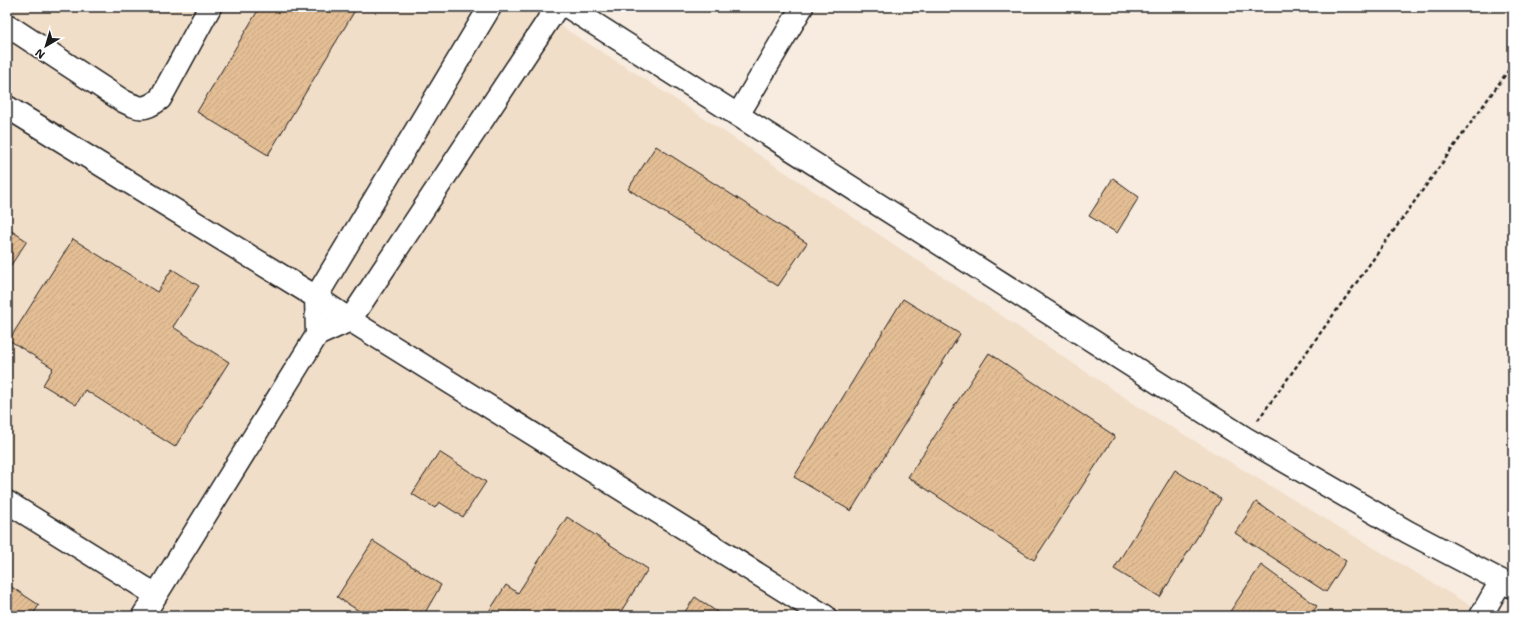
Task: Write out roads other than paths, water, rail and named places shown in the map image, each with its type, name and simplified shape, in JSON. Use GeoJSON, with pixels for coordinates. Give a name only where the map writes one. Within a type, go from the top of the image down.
{"type":"FeatureCollection","features":[{"type":"Feature","properties":{"kind":"main road"},"geometry":{"type":"LineString","coordinates":[[7,25],[123,101],[139,108],[151,106],[160,99],[210,7]]}},
{"type":"Feature","properties":{"kind":"main road"},"geometry":{"type":"LineString","coordinates":[[143,616],[317,335],[316,297],[490,7]]}},
{"type":"Feature","properties":{"kind":"main road"},"geometry":{"type":"LineString","coordinates":[[317,335],[350,320],[556,7]]}},
{"type":"Feature","properties":{"kind":"main road"},"geometry":{"type":"LineString","coordinates":[[568,7],[1245,438],[1408,532],[1507,584],[1481,616]]}},
{"type":"Feature","properties":{"kind":"main road"},"geometry":{"type":"LineString","coordinates":[[738,115],[802,7]]}},
{"type":"Feature","properties":{"kind":"main road"},"geometry":{"type":"LineString","coordinates":[[7,107],[316,297],[350,320],[824,616]]}},
{"type":"Feature","properties":{"kind":"main road"},"geometry":{"type":"LineString","coordinates":[[7,502],[156,595]]}}]}
